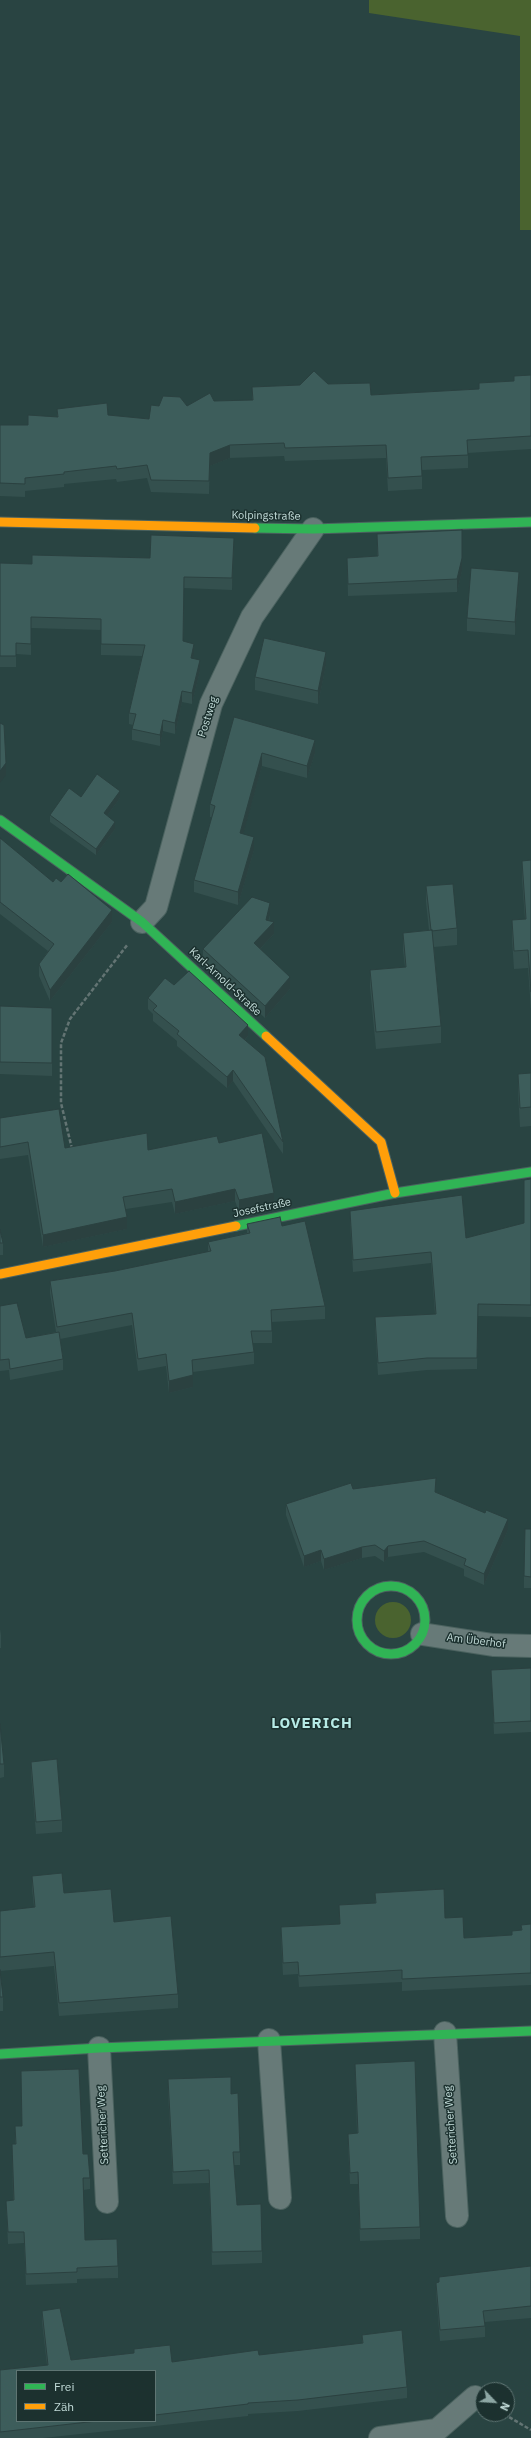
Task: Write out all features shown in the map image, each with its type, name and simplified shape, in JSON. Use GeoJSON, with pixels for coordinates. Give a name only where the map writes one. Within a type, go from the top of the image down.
{"type":"FeatureCollection","features":[{"type":"Feature","properties":{"kind":"street","name":"Kolpingstraße"},"geometry":{"type":"LineString","coordinates":[[0,522],[313,529],[531,522]]}},
{"type":"Feature","properties":{"kind":"street","name":"Postweg"},"geometry":{"type":"LineString","coordinates":[[142,922],[156,907],[211,704],[252,617],[313,529]]}},
{"type":"Feature","properties":{"kind":"street","name":"Karl-Arnold-Straße"},"geometry":{"type":"LineString","coordinates":[[0,820],[142,922],[381,1142],[394,1193]]}},
{"type":"Feature","properties":{"kind":"street","name":"Josefstraße"},"geometry":{"type":"LineString","coordinates":[[0,1274],[394,1193],[508,1174],[531,1172]]}},
{"type":"Feature","properties":{"kind":"street"},"geometry":{"type":"LineString","coordinates":[[388,1586],[400,1587],[411,1592],[419,1600],[424,1611],[425,1623],[422,1634],[415,1644],[400,1652],[382,1653],[371,1648],[363,1639],[358,1628],[357,1617],[360,1605],[367,1595],[377,1589],[388,1586]]}},
{"type":"Feature","properties":{"kind":"street","name":"Am Überhof"},"geometry":{"type":"LineString","coordinates":[[422,1634],[493,1645],[531,1646]]}},
{"type":"Feature","properties":{"kind":"street"},"geometry":{"type":"LineString","coordinates":[[0,2054],[269,2040],[531,2031]]}},
{"type":"Feature","properties":{"kind":"street","name":"Settericher Weg"},"geometry":{"type":"LineString","coordinates":[[445,2033],[457,2216]]}},
{"type":"Feature","properties":{"kind":"street"},"geometry":{"type":"LineString","coordinates":[[269,2040],[280,2198]]}},
{"type":"Feature","properties":{"kind":"street","name":"Settericher Weg"},"geometry":{"type":"LineString","coordinates":[[99,2048],[107,2202]]}},
{"type":"Feature","properties":{"kind":"street"},"geometry":{"type":"LineString","coordinates":[[380,2438],[437,2430],[475,2397]]}},
{"type":"Feature","properties":{"kind":"path"},"geometry":{"type":"LineString","coordinates":[[72,1150],[61,1103],[61,1043],[70,1019],[126,948],[142,922]]}},
{"type":"Feature","properties":{"kind":"path"},"geometry":{"type":"LineString","coordinates":[[515,2421],[531,2430]]}},
{"type":"Feature","properties":{"kind":"green space"},"geometry":{"type":"Polygon","coordinates":[[[369,0],[531,0],[531,230],[520,230],[520,36],[369,13],[369,0]]]}},
{"type":"Feature","properties":{"kind":"green space"},"geometry":{"type":"Polygon","coordinates":[[[393,1602],[406,1607],[411,1620],[406,1633],[393,1638],[380,1633],[375,1620],[380,1607],[393,1602]]]}},
{"type":"Feature","properties":{"kind":"building"},"geometry":{"type":"Polygon","coordinates":[[[314,371],[328,384],[370,383],[371,395],[479,389],[479,383],[514,381],[514,376],[531,375],[531,436],[467,440],[468,455],[421,457],[422,476],[388,478],[386,445],[285,448],[284,443],[230,445],[210,453],[209,481],[151,480],[147,465],[117,469],[116,466],[25,478],[25,484],[0,483],[0,425],[28,425],[28,415],[58,417],[57,409],[107,403],[108,415],[149,419],[151,405],[159,406],[163,396],[180,397],[187,406],[210,393],[214,401],[253,400],[252,387],[300,385],[314,371]]]}},
{"type":"Feature","properties":{"kind":"building"},"geometry":{"type":"Polygon","coordinates":[[[462,530],[462,558],[457,579],[348,584],[347,558],[378,556],[377,534],[462,530]]]}},
{"type":"Feature","properties":{"kind":"building"},"geometry":{"type":"Polygon","coordinates":[[[151,535],[234,538],[232,578],[184,577],[183,641],[194,644],[191,658],[200,660],[192,693],[182,691],[175,723],[163,720],[160,735],[132,729],[136,714],[129,713],[145,645],[101,644],[101,619],[31,617],[31,644],[16,643],[16,656],[0,656],[0,563],[32,564],[32,555],[150,558],[151,535]]]}},
{"type":"Feature","properties":{"kind":"building"},"geometry":{"type":"Polygon","coordinates":[[[471,568],[519,572],[515,622],[467,618],[471,568]]]}},
{"type":"Feature","properties":{"kind":"building"},"geometry":{"type":"Polygon","coordinates":[[[264,638],[326,652],[318,691],[255,677],[264,638]]]}},
{"type":"Feature","properties":{"kind":"building"},"geometry":{"type":"Polygon","coordinates":[[[234,717],[315,740],[307,766],[262,753],[240,833],[254,837],[238,892],[194,880],[215,806],[210,804],[234,717]]]}},
{"type":"Feature","properties":{"kind":"building"},"geometry":{"type":"Polygon","coordinates":[[[0,723],[4,725],[6,763],[0,771],[0,723]]]}},
{"type":"Feature","properties":{"kind":"building"},"geometry":{"type":"Polygon","coordinates":[[[97,774],[120,791],[104,813],[115,822],[96,849],[50,815],[69,788],[81,797],[97,774]]]}},
{"type":"Feature","properties":{"kind":"building"},"geometry":{"type":"Polygon","coordinates":[[[0,838],[53,882],[56,878],[61,882],[68,874],[112,910],[50,990],[39,964],[54,944],[0,902],[0,838]]]}},
{"type":"Feature","properties":{"kind":"building"},"geometry":{"type":"Polygon","coordinates":[[[531,860],[531,992],[528,950],[514,951],[512,920],[526,919],[522,861],[531,860]]]}},
{"type":"Feature","properties":{"kind":"building"},"geometry":{"type":"Polygon","coordinates":[[[453,884],[457,928],[432,931],[426,886],[453,884]]]}},
{"type":"Feature","properties":{"kind":"building"},"geometry":{"type":"Polygon","coordinates":[[[252,897],[270,903],[266,920],[274,922],[254,943],[290,977],[265,1006],[203,949],[252,897]]]}},
{"type":"Feature","properties":{"kind":"building"},"geometry":{"type":"Polygon","coordinates":[[[432,930],[441,1026],[376,1032],[370,970],[406,967],[403,933],[432,930]]]}},
{"type":"Feature","properties":{"kind":"building"},"geometry":{"type":"Polygon","coordinates":[[[189,971],[248,1025],[239,1035],[265,1057],[283,1142],[233,1070],[227,1077],[177,1034],[179,1031],[153,1010],[157,1006],[148,998],[165,978],[174,985],[189,971]]]}},
{"type":"Feature","properties":{"kind":"building"},"geometry":{"type":"Polygon","coordinates":[[[0,1006],[52,1008],[52,1063],[0,1062],[0,1006]]]}},
{"type":"Feature","properties":{"kind":"building"},"geometry":{"type":"Polygon","coordinates":[[[531,1073],[531,1107],[520,1108],[518,1074],[531,1073]]]}},
{"type":"Feature","properties":{"kind":"building"},"geometry":{"type":"Polygon","coordinates":[[[59,1109],[65,1148],[147,1133],[148,1150],[217,1136],[219,1143],[262,1133],[274,1193],[239,1200],[235,1189],[175,1202],[172,1189],[123,1197],[127,1217],[43,1235],[28,1142],[0,1147],[0,1118],[59,1109]]]}},
{"type":"Feature","properties":{"kind":"building"},"geometry":{"type":"Polygon","coordinates":[[[531,1179],[531,1305],[478,1304],[477,1358],[427,1358],[378,1363],[375,1317],[436,1314],[431,1252],[353,1260],[350,1211],[462,1195],[466,1238],[524,1223],[524,1180],[531,1179]]]}},
{"type":"Feature","properties":{"kind":"building"},"geometry":{"type":"Polygon","coordinates":[[[280,1217],[282,1226],[305,1221],[325,1306],[271,1310],[272,1331],[251,1331],[254,1352],[192,1360],[193,1375],[169,1381],[166,1354],[138,1359],[132,1313],[57,1327],[50,1281],[115,1271],[211,1251],[208,1242],[250,1233],[247,1224],[280,1217]]]}},
{"type":"Feature","properties":{"kind":"building"},"geometry":{"type":"Polygon","coordinates":[[[0,1230],[3,1243],[0,1243],[0,1230]]]}},
{"type":"Feature","properties":{"kind":"building"},"geometry":{"type":"Polygon","coordinates":[[[17,1303],[26,1338],[59,1332],[63,1359],[10,1369],[9,1359],[0,1360],[0,1306],[17,1303]]]}},
{"type":"Feature","properties":{"kind":"building"},"geometry":{"type":"Polygon","coordinates":[[[436,1478],[435,1492],[485,1513],[486,1510],[508,1519],[484,1574],[464,1565],[466,1559],[424,1541],[388,1546],[384,1551],[375,1545],[362,1547],[324,1559],[321,1550],[304,1556],[286,1504],[351,1483],[353,1489],[436,1478]]]}},
{"type":"Feature","properties":{"kind":"building"},"geometry":{"type":"Polygon","coordinates":[[[525,1529],[531,1529],[531,1577],[524,1576],[525,1529]]]}},
{"type":"Feature","properties":{"kind":"building"},"geometry":{"type":"Polygon","coordinates":[[[531,1668],[531,1721],[494,1723],[491,1670],[531,1668]]]}},
{"type":"Feature","properties":{"kind":"building"},"geometry":{"type":"Polygon","coordinates":[[[0,1724],[4,1764],[0,1764],[0,1724]]]}},
{"type":"Feature","properties":{"kind":"building"},"geometry":{"type":"Polygon","coordinates":[[[57,1759],[62,1820],[36,1822],[31,1762],[57,1759]]]}},
{"type":"Feature","properties":{"kind":"building"},"geometry":{"type":"Polygon","coordinates":[[[62,1873],[64,1893],[111,1889],[114,1922],[171,1916],[178,1994],[59,2003],[54,1952],[0,1957],[0,1911],[35,1907],[32,1876],[62,1873]]]}},
{"type":"Feature","properties":{"kind":"building"},"geometry":{"type":"Polygon","coordinates":[[[444,1889],[445,1918],[463,1917],[464,1938],[512,1935],[512,1931],[522,1930],[521,1925],[531,1924],[531,1973],[402,1979],[402,1970],[299,1976],[298,1962],[283,1963],[281,1927],[340,1924],[339,1905],[376,1903],[375,1893],[444,1889]]]}},
{"type":"Feature","properties":{"kind":"building"},"geometry":{"type":"Polygon","coordinates":[[[0,1970],[3,1997],[0,1997],[0,1970]]]}},
{"type":"Feature","properties":{"kind":"building"},"geometry":{"type":"Polygon","coordinates":[[[415,2061],[420,2227],[360,2229],[358,2172],[350,2173],[348,2134],[358,2133],[355,2064],[415,2061]]]}},
{"type":"Feature","properties":{"kind":"building"},"geometry":{"type":"Polygon","coordinates":[[[79,2069],[83,2154],[88,2154],[90,2178],[83,2178],[85,2240],[117,2239],[118,2266],[77,2268],[77,2272],[26,2274],[24,2232],[8,2232],[6,2201],[14,2200],[12,2144],[16,2144],[15,2126],[22,2126],[21,2071],[79,2069]]]}},
{"type":"Feature","properties":{"kind":"building"},"geometry":{"type":"Polygon","coordinates":[[[231,2077],[231,2094],[238,2093],[240,2152],[233,2152],[237,2205],[261,2204],[262,2251],[212,2252],[209,2170],[173,2172],[168,2079],[231,2077]]]}},
{"type":"Feature","properties":{"kind":"building"},"geometry":{"type":"Polygon","coordinates":[[[531,2266],[531,2306],[483,2311],[485,2326],[440,2330],[436,2283],[439,2282],[439,2277],[531,2266]]]}},
{"type":"Feature","properties":{"kind":"building"},"geometry":{"type":"Polygon","coordinates":[[[60,2308],[71,2360],[134,2353],[134,2349],[170,2345],[172,2362],[258,2350],[259,2355],[363,2343],[362,2335],[402,2330],[407,2387],[298,2400],[248,2403],[156,2415],[156,2370],[16,2370],[16,2422],[88,2422],[0,2432],[0,2370],[48,2365],[42,2311],[60,2308]]]}},
{"type":"Feature","properties":{"kind":"traffic: fast"},"geometry":{"type":"LineString","coordinates":[[255,528],[313,529],[531,522]]}},
{"type":"Feature","properties":{"kind":"traffic: fast"},"geometry":{"type":"LineString","coordinates":[[0,820],[142,922],[266,1036]]}},
{"type":"Feature","properties":{"kind":"traffic: fast"},"geometry":{"type":"LineString","coordinates":[[236,1226],[395,1193],[531,1172]]}},
{"type":"Feature","properties":{"kind":"traffic: fast"},"geometry":{"type":"LineString","coordinates":[[391,1586],[404,1589],[415,1596],[422,1607],[425,1620],[422,1633],[415,1644],[404,1651],[391,1654],[378,1651],[367,1644],[360,1633],[357,1620],[360,1607],[367,1596],[378,1589],[391,1586]]}},
{"type":"Feature","properties":{"kind":"traffic: fast"},"geometry":{"type":"LineString","coordinates":[[0,2054],[99,2048],[531,2031]]}},
{"type":"Feature","properties":{"kind":"traffic: slow"},"geometry":{"type":"LineString","coordinates":[[0,522],[255,528]]}},
{"type":"Feature","properties":{"kind":"traffic: slow"},"geometry":{"type":"LineString","coordinates":[[266,1036],[381,1142],[395,1193]]}},
{"type":"Feature","properties":{"kind":"traffic: slow"},"geometry":{"type":"LineString","coordinates":[[0,1274],[236,1226]]}},
{"type":"Feature","properties":{"kind":"district","name":"LOVERICH"},"geometry":{"type":"Point","coordinates":[312,1724]}}]}
